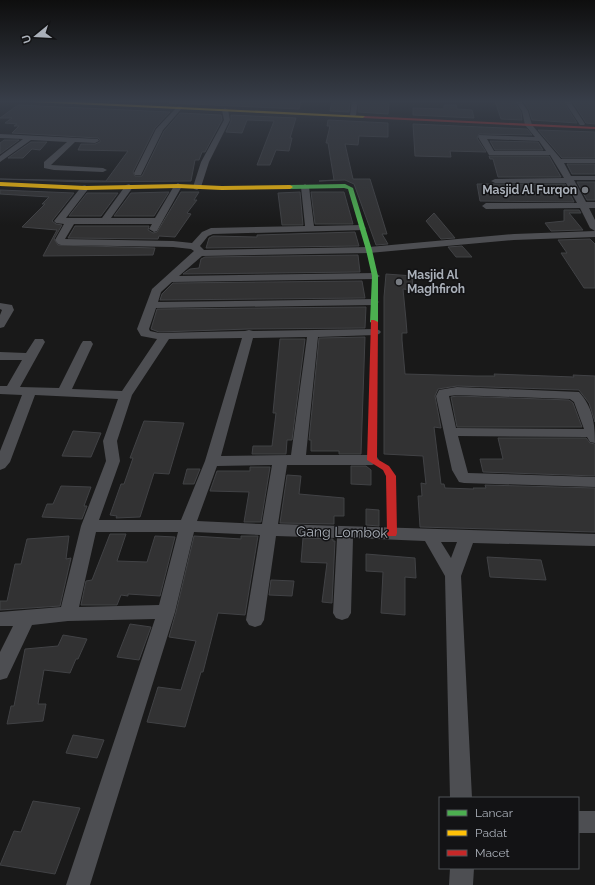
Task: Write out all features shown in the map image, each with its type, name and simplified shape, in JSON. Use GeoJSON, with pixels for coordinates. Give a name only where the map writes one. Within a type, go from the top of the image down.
{"type":"FeatureCollection","features":[{"type":"Feature","properties":{"kind":"main road"},"geometry":{"type":"LineString","coordinates":[[0,184],[85,188],[178,186],[344,186],[350,188],[361,228],[369,250],[375,276],[375,332],[371,436],[372,460],[386,468],[391,476],[392,533]]}},
{"type":"Feature","properties":{"kind":"street"},"geometry":{"type":"LineString","coordinates":[[0,160],[23,142]]}},
{"type":"Feature","properties":{"kind":"street"},"geometry":{"type":"LineString","coordinates":[[71,142],[47,164],[47,166],[54,168],[103,170]]}},
{"type":"Feature","properties":{"kind":"street"},"geometry":{"type":"LineString","coordinates":[[138,173],[152,142]]}},
{"type":"Feature","properties":{"kind":"street"},"geometry":{"type":"LineString","coordinates":[[197,187],[205,162],[215,142]]}},
{"type":"Feature","properties":{"kind":"street"},"geometry":{"type":"LineString","coordinates":[[485,142],[494,154],[553,154]]}},
{"type":"Feature","properties":{"kind":"street"},"geometry":{"type":"LineString","coordinates":[[544,142],[559,162],[595,228]]}},
{"type":"Feature","properties":{"kind":"street"},"geometry":{"type":"LineString","coordinates":[[559,162],[595,161]]}},
{"type":"Feature","properties":{"kind":"street"},"geometry":{"type":"LineString","coordinates":[[495,182],[595,178]]}},
{"type":"Feature","properties":{"kind":"street"},"geometry":{"type":"LineString","coordinates":[[149,242],[157,222],[178,186]]}},
{"type":"Feature","properties":{"kind":"street"},"geometry":{"type":"LineString","coordinates":[[104,222],[129,187]]}},
{"type":"Feature","properties":{"kind":"street"},"geometry":{"type":"LineString","coordinates":[[306,187],[310,229]]}},
{"type":"Feature","properties":{"kind":"street"},"geometry":{"type":"LineString","coordinates":[[85,188],[59,220],[61,222],[157,222]]}},
{"type":"Feature","properties":{"kind":"street"},"geometry":{"type":"LineString","coordinates":[[486,206],[595,205]]}},
{"type":"Feature","properties":{"kind":"street"},"geometry":{"type":"LineString","coordinates":[[70,222],[60,240],[61,242],[149,242],[197,249],[369,250],[514,237],[595,234]]}},
{"type":"Feature","properties":{"kind":"street"},"geometry":{"type":"LineString","coordinates":[[361,228],[211,231],[205,234],[197,249],[156,291],[143,331],[148,335],[165,336],[249,333],[375,332]]}},
{"type":"Feature","properties":{"kind":"street"},"geometry":{"type":"LineString","coordinates":[[169,279],[375,276]]}},
{"type":"Feature","properties":{"kind":"street"},"geometry":{"type":"LineString","coordinates":[[151,305],[374,302]]}},
{"type":"Feature","properties":{"kind":"street"},"geometry":{"type":"LineString","coordinates":[[0,306],[8,307],[8,310],[0,325]]}},
{"type":"Feature","properties":{"kind":"street"},"geometry":{"type":"LineString","coordinates":[[298,460],[313,332]]}},
{"type":"Feature","properties":{"kind":"street"},"geometry":{"type":"LineString","coordinates":[[78,885],[166,612],[187,526],[212,461],[249,333]]}},
{"type":"Feature","properties":{"kind":"street"},"geometry":{"type":"LineString","coordinates":[[68,614],[89,526],[113,461],[110,441],[126,394],[165,336]]}},
{"type":"Feature","properties":{"kind":"street"},"geometry":{"type":"LineString","coordinates":[[6,390],[39,342]]}},
{"type":"Feature","properties":{"kind":"street"},"geometry":{"type":"LineString","coordinates":[[76,392],[87,344]]}},
{"type":"Feature","properties":{"kind":"street"},"geometry":{"type":"LineString","coordinates":[[0,356],[30,357]]}},
{"type":"Feature","properties":{"kind":"street"},"geometry":{"type":"LineString","coordinates":[[6,390],[126,394]]}},
{"type":"Feature","properties":{"kind":"street"},"geometry":{"type":"LineString","coordinates":[[0,465],[3,462],[30,391]]}},
{"type":"Feature","properties":{"kind":"street"},"geometry":{"type":"LineString","coordinates":[[450,432],[594,436],[580,401],[574,395],[456,392],[444,393],[442,396],[458,470],[464,478],[595,482]]}},
{"type":"Feature","properties":{"kind":"street"},"geometry":{"type":"LineString","coordinates":[[212,461],[372,460]]}},
{"type":"Feature","properties":{"kind":"street"},"geometry":{"type":"LineString","coordinates":[[255,620],[280,461]]}},
{"type":"Feature","properties":{"kind":"street","name":"Gang Lombok"},"geometry":{"type":"LineString","coordinates":[[89,526],[187,526],[392,533],[430,536],[595,540]]}},
{"type":"Feature","properties":{"kind":"street"},"geometry":{"type":"LineString","coordinates":[[342,613],[345,532]]}},
{"type":"Feature","properties":{"kind":"street"},"geometry":{"type":"LineString","coordinates":[[430,536],[453,576]]}},
{"type":"Feature","properties":{"kind":"street"},"geometry":{"type":"LineString","coordinates":[[461,797],[453,576],[467,537]]}},
{"type":"Feature","properties":{"kind":"street"},"geometry":{"type":"LineString","coordinates":[[0,619],[68,614],[166,612]]}},
{"type":"Feature","properties":{"kind":"street"},"geometry":{"type":"LineString","coordinates":[[0,672],[26,618]]}},
{"type":"Feature","properties":{"kind":"street"},"geometry":{"type":"LineString","coordinates":[[579,822],[595,822]]}},
{"type":"Feature","properties":{"kind":"street"},"geometry":{"type":"LineString","coordinates":[[461,885],[462,869]]}},
{"type":"Feature","properties":{"kind":"building"},"geometry":{"type":"Polygon","coordinates":[[[1,142],[16,142],[0,154],[1,142]]]}},
{"type":"Feature","properties":{"kind":"building"},"geometry":{"type":"Polygon","coordinates":[[[31,142],[47,142],[40,150],[32,149],[23,158],[8,158],[31,142]]]}},
{"type":"Feature","properties":{"kind":"building"},"geometry":{"type":"Polygon","coordinates":[[[99,142],[148,142],[133,172],[135,176],[142,176],[158,142],[210,142],[205,152],[202,152],[199,160],[195,160],[191,181],[85,182],[0,179],[106,181],[128,151],[78,150],[81,144],[95,144],[99,142]]]}},
{"type":"Feature","properties":{"kind":"building"},"geometry":{"type":"Polygon","coordinates":[[[266,142],[291,142],[289,151],[276,150],[270,165],[257,165],[266,142]]]}},
{"type":"Feature","properties":{"kind":"building"},"geometry":{"type":"Polygon","coordinates":[[[358,142],[358,145],[345,144],[353,179],[370,179],[387,234],[382,234],[388,244],[376,245],[354,184],[345,180],[319,181],[334,180],[328,143],[326,143],[358,142]]]}},
{"type":"Feature","properties":{"kind":"building"},"geometry":{"type":"Polygon","coordinates":[[[414,142],[480,142],[486,152],[450,151],[451,157],[415,156],[414,142]]]}},
{"type":"Feature","properties":{"kind":"building"},"geometry":{"type":"Polygon","coordinates":[[[491,142],[538,142],[543,150],[495,150],[491,142]]]}},
{"type":"Feature","properties":{"kind":"building"},"geometry":{"type":"Polygon","coordinates":[[[549,142],[595,142],[595,158],[562,158],[549,142]]]}},
{"type":"Feature","properties":{"kind":"building"},"geometry":{"type":"Polygon","coordinates":[[[489,156],[549,156],[561,177],[498,177],[493,159],[490,159],[489,156]]]}},
{"type":"Feature","properties":{"kind":"building"},"geometry":{"type":"Polygon","coordinates":[[[567,164],[595,164],[595,174],[572,174],[567,164]]]}},
{"type":"Feature","properties":{"kind":"building"},"geometry":{"type":"Polygon","coordinates":[[[577,182],[595,182],[595,200],[587,200],[577,182]]]}},
{"type":"Feature","properties":{"kind":"building"},"geometry":{"type":"Polygon","coordinates":[[[477,184],[565,184],[574,202],[480,201],[477,184]]]}},
{"type":"Feature","properties":{"kind":"building"},"geometry":{"type":"Polygon","coordinates":[[[0,190],[74,193],[52,221],[56,224],[62,225],[54,239],[58,245],[155,248],[153,255],[43,256],[57,230],[22,227],[45,204],[42,204],[49,197],[0,194],[0,190]]]}},
{"type":"Feature","properties":{"kind":"building"},"geometry":{"type":"Polygon","coordinates":[[[169,192],[154,216],[114,216],[131,193],[169,192]]]}},
{"type":"Feature","properties":{"kind":"building"},"geometry":{"type":"Polygon","coordinates":[[[181,192],[199,192],[194,200],[197,200],[187,213],[191,214],[175,237],[159,236],[158,239],[68,238],[75,226],[149,226],[148,230],[153,233],[157,232],[181,192]]]}},
{"type":"Feature","properties":{"kind":"building"},"geometry":{"type":"Polygon","coordinates":[[[300,192],[303,225],[282,225],[278,193],[300,192]]]}},
{"type":"Feature","properties":{"kind":"building"},"geometry":{"type":"Polygon","coordinates":[[[311,192],[344,192],[353,224],[315,224],[311,192]]]}},
{"type":"Feature","properties":{"kind":"building"},"geometry":{"type":"Polygon","coordinates":[[[87,193],[118,193],[101,216],[69,216],[87,193]]]}},
{"type":"Feature","properties":{"kind":"building"},"geometry":{"type":"Polygon","coordinates":[[[564,210],[579,210],[581,213],[569,213],[583,230],[551,231],[545,223],[564,221],[564,210]]]}},
{"type":"Feature","properties":{"kind":"building"},"geometry":{"type":"Polygon","coordinates":[[[434,213],[455,238],[441,239],[426,221],[434,213]]]}},
{"type":"Feature","properties":{"kind":"building"},"geometry":{"type":"Polygon","coordinates":[[[355,232],[359,246],[206,248],[209,238],[213,236],[257,237],[257,235],[355,232]]]}},
{"type":"Feature","properties":{"kind":"building"},"geometry":{"type":"Polygon","coordinates":[[[590,239],[595,244],[595,288],[584,288],[561,253],[567,253],[558,240],[590,239]]]}},
{"type":"Feature","properties":{"kind":"building"},"geometry":{"type":"Polygon","coordinates":[[[462,246],[472,257],[456,257],[448,247],[462,246]]]}},
{"type":"Feature","properties":{"kind":"building"},"geometry":{"type":"Polygon","coordinates":[[[358,255],[360,272],[183,274],[190,269],[199,268],[201,259],[205,257],[358,255]]]}},
{"type":"Feature","properties":{"kind":"building"},"geometry":{"type":"Polygon","coordinates":[[[386,274],[413,276],[412,290],[403,289],[407,333],[402,333],[405,374],[476,376],[495,376],[494,374],[574,377],[573,375],[595,376],[595,422],[589,403],[579,390],[457,386],[438,389],[435,396],[441,428],[434,427],[441,484],[444,484],[445,488],[474,489],[473,488],[486,488],[485,485],[595,488],[595,532],[420,527],[418,496],[422,496],[421,483],[426,484],[423,456],[384,454],[384,297],[386,274]]]}},
{"type":"Feature","properties":{"kind":"building"},"geometry":{"type":"Polygon","coordinates":[[[362,281],[365,298],[160,300],[162,294],[173,283],[362,281]]]}},
{"type":"Feature","properties":{"kind":"building"},"geometry":{"type":"Polygon","coordinates":[[[366,307],[365,328],[249,329],[159,332],[151,329],[157,309],[366,307]]]}},
{"type":"Feature","properties":{"kind":"building"},"geometry":{"type":"Polygon","coordinates":[[[365,337],[361,454],[339,454],[339,451],[311,451],[311,440],[309,440],[319,338],[365,337]]]}},
{"type":"Feature","properties":{"kind":"building"},"geometry":{"type":"Polygon","coordinates":[[[280,339],[305,339],[292,440],[287,440],[286,454],[252,454],[253,446],[272,446],[276,413],[273,413],[280,339]]]}},
{"type":"Feature","properties":{"kind":"building"},"geometry":{"type":"Polygon","coordinates":[[[451,397],[569,400],[573,403],[582,427],[457,427],[451,397]]]}},
{"type":"Feature","properties":{"kind":"building"},"geometry":{"type":"Polygon","coordinates":[[[144,421],[184,423],[169,474],[154,473],[140,517],[116,518],[117,516],[110,515],[121,484],[124,484],[133,458],[130,458],[144,421]]]}},
{"type":"Feature","properties":{"kind":"building"},"geometry":{"type":"Polygon","coordinates":[[[73,431],[101,433],[91,457],[62,456],[73,431]]]}},
{"type":"Feature","properties":{"kind":"building"},"geometry":{"type":"Polygon","coordinates":[[[498,438],[586,438],[590,443],[595,444],[595,476],[483,472],[480,459],[503,459],[498,438]]]}},
{"type":"Feature","properties":{"kind":"building"},"geometry":{"type":"Polygon","coordinates":[[[351,466],[366,466],[371,470],[371,485],[351,484],[351,466]]]}},
{"type":"Feature","properties":{"kind":"building"},"geometry":{"type":"Polygon","coordinates":[[[250,467],[270,467],[261,522],[244,522],[249,492],[210,491],[217,471],[250,471],[250,467]]]}},
{"type":"Feature","properties":{"kind":"building"},"geometry":{"type":"Polygon","coordinates":[[[187,469],[200,469],[194,484],[183,484],[187,469]]]}},
{"type":"Feature","properties":{"kind":"building"},"geometry":{"type":"Polygon","coordinates":[[[287,475],[301,476],[299,494],[344,498],[344,516],[334,516],[334,524],[280,523],[287,475]]]}},
{"type":"Feature","properties":{"kind":"building"},"geometry":{"type":"Polygon","coordinates":[[[61,486],[91,487],[84,506],[87,506],[82,519],[42,517],[47,504],[53,504],[61,486]]]}},
{"type":"Feature","properties":{"kind":"building"},"geometry":{"type":"Polygon","coordinates":[[[366,509],[379,510],[379,526],[366,525],[366,509]]]}},
{"type":"Feature","properties":{"kind":"building"},"geometry":{"type":"Polygon","coordinates":[[[110,534],[126,534],[117,561],[147,562],[155,536],[175,537],[160,596],[128,594],[128,596],[121,595],[117,605],[81,605],[86,581],[92,580],[110,534]]]}},
{"type":"Feature","properties":{"kind":"building"},"geometry":{"type":"Polygon","coordinates":[[[69,536],[66,559],[71,558],[60,606],[0,610],[0,601],[7,601],[15,564],[21,564],[27,539],[69,536]]]}},
{"type":"Feature","properties":{"kind":"building"},"geometry":{"type":"Polygon","coordinates":[[[194,536],[241,539],[241,536],[258,536],[245,615],[218,613],[203,672],[201,672],[185,727],[147,722],[158,687],[181,690],[196,641],[169,637],[194,536]]]}},
{"type":"Feature","properties":{"kind":"building"},"geometry":{"type":"Polygon","coordinates":[[[303,538],[333,539],[333,541],[335,541],[332,603],[322,602],[327,563],[301,562],[303,538]]]}},
{"type":"Feature","properties":{"kind":"building"},"geometry":{"type":"Polygon","coordinates":[[[366,554],[415,558],[416,578],[405,577],[405,615],[381,613],[383,572],[366,571],[366,554]]]}},
{"type":"Feature","properties":{"kind":"building"},"geometry":{"type":"Polygon","coordinates":[[[487,557],[541,560],[546,580],[490,577],[487,557]]]}},
{"type":"Feature","properties":{"kind":"building"},"geometry":{"type":"Polygon","coordinates":[[[271,580],[294,581],[292,596],[269,595],[271,580]]]}},
{"type":"Feature","properties":{"kind":"building"},"geometry":{"type":"Polygon","coordinates":[[[130,624],[151,627],[139,660],[117,657],[130,624]]]}},
{"type":"Feature","properties":{"kind":"building"},"geometry":{"type":"Polygon","coordinates":[[[63,635],[87,639],[70,673],[44,670],[38,704],[46,704],[43,721],[7,724],[11,706],[14,706],[25,649],[58,646],[63,635]]]}},
{"type":"Feature","properties":{"kind":"building"},"geometry":{"type":"Polygon","coordinates":[[[73,735],[104,740],[97,758],[66,753],[73,735]]]}},
{"type":"Feature","properties":{"kind":"building"},"geometry":{"type":"Polygon","coordinates":[[[33,801],[80,808],[55,874],[0,865],[14,831],[21,832],[33,801]]]}},
{"type":"Feature","properties":{"kind":"traffic: fast"},"geometry":{"type":"LineString","coordinates":[[290,187],[345,186],[350,188],[369,250],[375,276],[374,322]]}},
{"type":"Feature","properties":{"kind":"traffic: slow"},"geometry":{"type":"LineString","coordinates":[[0,184],[85,188],[178,186],[222,188],[290,187]]}},
{"type":"Feature","properties":{"kind":"traffic: jam"},"geometry":{"type":"LineString","coordinates":[[374,322],[372,460],[386,468],[391,476],[392,533]]}},
{"type":"Feature","properties":{"kind":"place","name":"Masjid Al Furqon"},"geometry":{"type":"Point","coordinates":[585,190]}},
{"type":"Feature","properties":{"kind":"place","name":"Masjid Al Maghfiroh"},"geometry":{"type":"Point","coordinates":[399,282]}}]}
